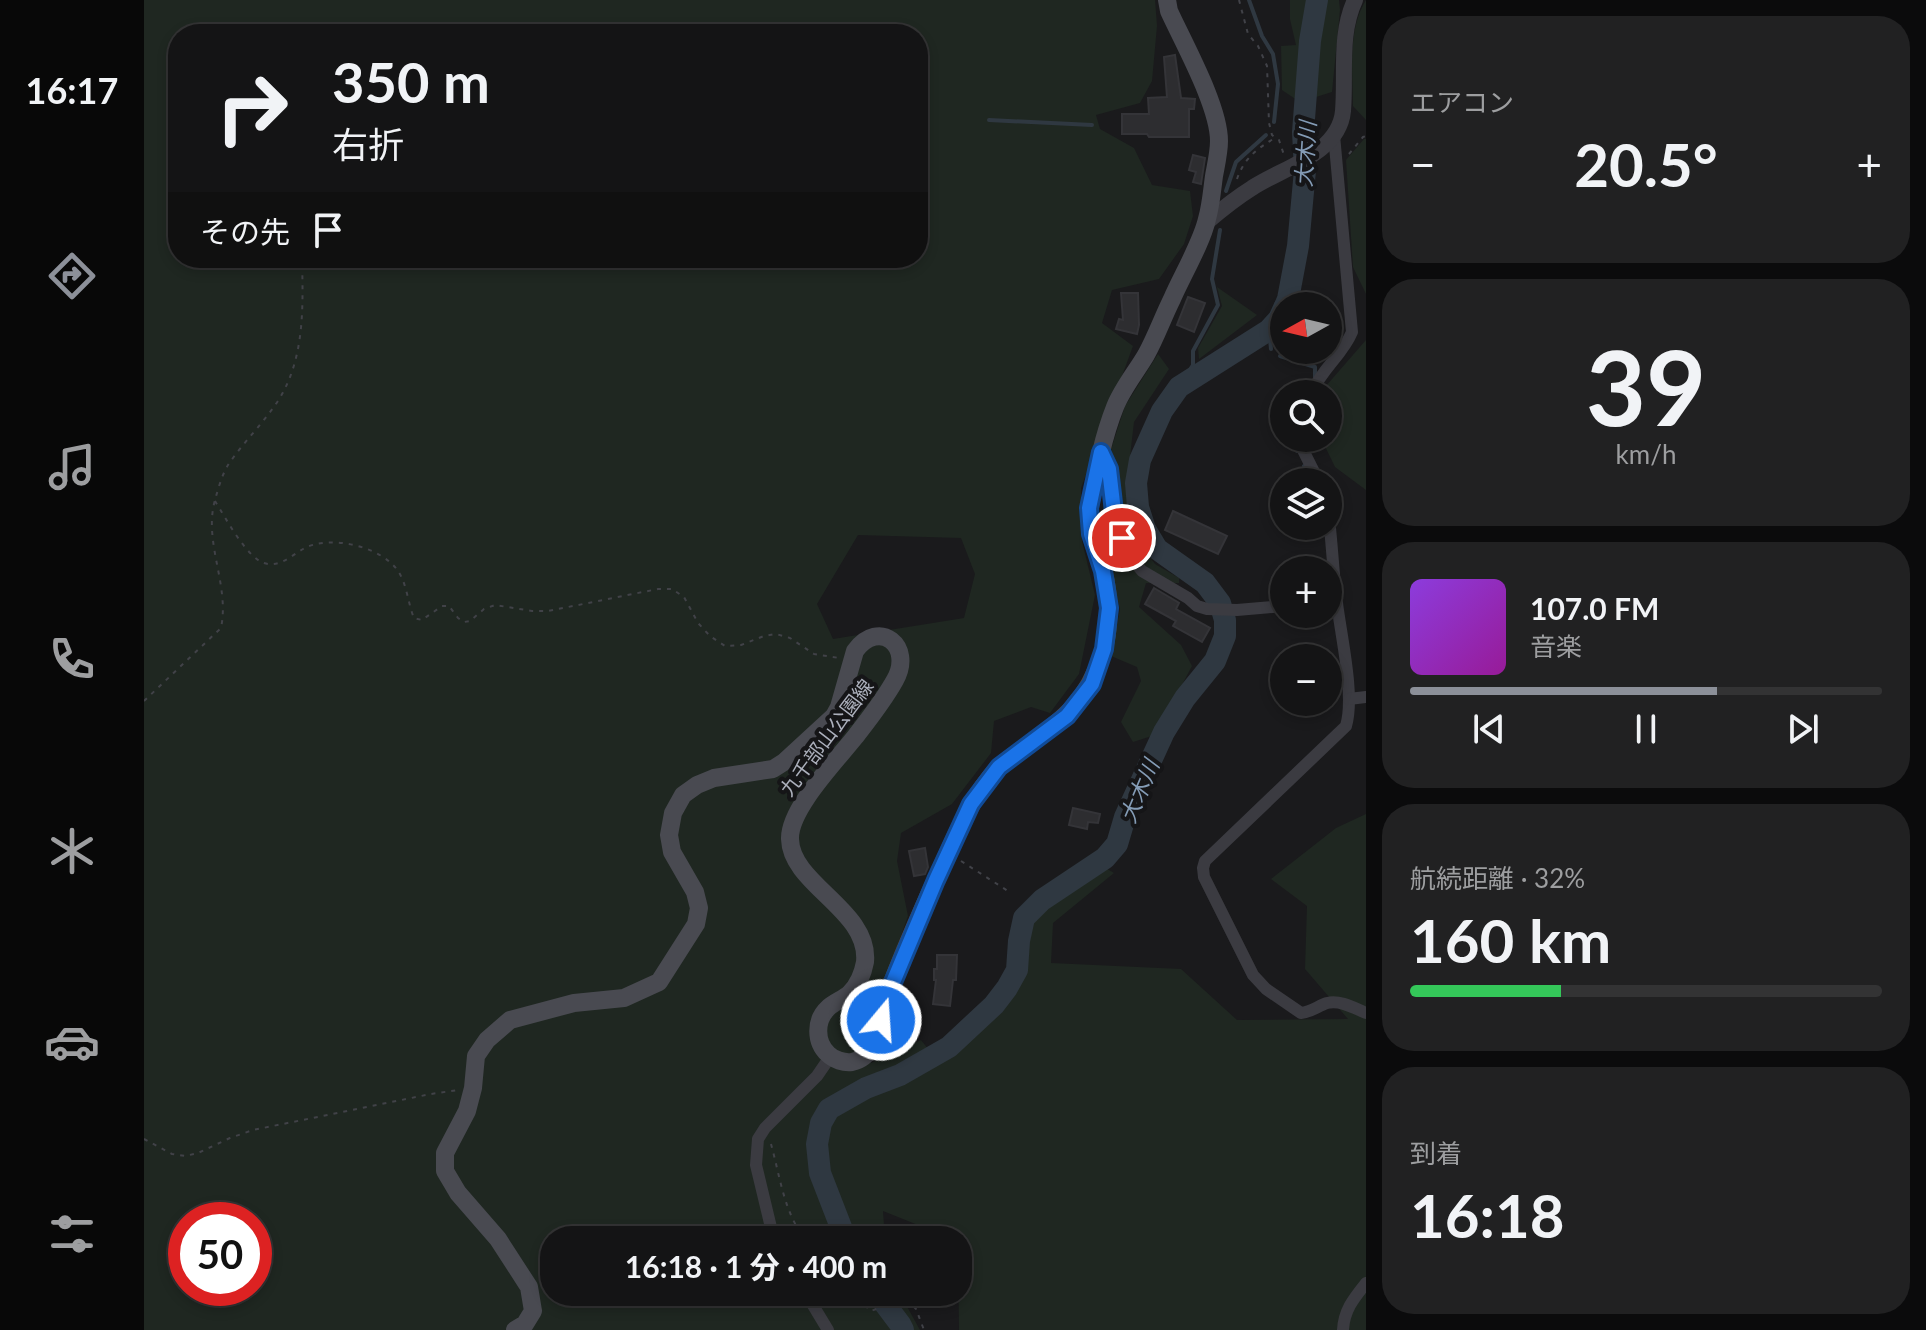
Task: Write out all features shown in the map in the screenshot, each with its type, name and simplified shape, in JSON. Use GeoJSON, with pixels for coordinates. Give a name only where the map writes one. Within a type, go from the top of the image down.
{"type":"FeatureCollection","features":[{"type":"Feature","properties":{"kind":"main road"},"geometry":{"type":"LineString","coordinates":[[830,1057],[853,1062],[867,1055],[875,1041],[886,999],[971,804],[999,767],[1067,716],[1092,684],[1104,649],[1109,608],[1103,571],[1091,534],[1089,508],[1101,452],[1116,405],[1148,352],[1207,222],[1219,140],[1215,115],[1167,0]]}},
{"type":"Feature","properties":{"kind":"main road","name":"九千部山公園線"},"geometry":{"type":"LineString","coordinates":[[515,1330],[525,1324],[533,1311],[529,1287],[498,1239],[458,1193],[445,1171],[445,1153],[467,1111],[476,1056],[487,1040],[510,1020],[574,1003],[624,998],[659,982],[696,924],[699,908],[695,892],[672,852],[669,835],[673,813],[683,795],[714,778],[773,769],[784,762],[834,716],[859,644],[866,638],[877,636],[895,643],[900,650],[901,666],[883,699],[793,818],[790,838],[793,855],[809,877],[855,925],[863,941],[865,959],[861,978],[849,994],[830,1006],[820,1017],[817,1030],[820,1045],[830,1057]]}},
{"type":"Feature","properties":{"kind":"street"},"geometry":{"type":"LineString","coordinates":[[1207,222],[1253,188],[1317,152],[1334,135],[1342,115],[1345,37],[1355,0]]}},
{"type":"Feature","properties":{"kind":"street"},"geometry":{"type":"LineString","coordinates":[[1319,380],[1325,368],[1345,347],[1352,332],[1334,135]]}},
{"type":"Feature","properties":{"kind":"street"},"geometry":{"type":"LineString","coordinates":[[1101,452],[1109,469],[1115,520],[1129,555],[1142,571],[1197,606],[1207,609],[1270,607]]}},
{"type":"Feature","properties":{"kind":"street"},"geometry":{"type":"LineString","coordinates":[[1337,628],[1349,699],[1346,726],[1205,861],[1203,868],[1204,877],[1253,975],[1266,989],[1301,1013],[1327,1003],[1344,1003],[1366,1013]]}},
{"type":"Feature","properties":{"kind":"street"},"geometry":{"type":"LineString","coordinates":[[1349,699],[1366,697]]}},
{"type":"Feature","properties":{"kind":"street"},"geometry":{"type":"LineString","coordinates":[[771,1226],[756,1165],[758,1139],[765,1128],[817,1076],[830,1057]]}},
{"type":"Feature","properties":{"kind":"street"},"geometry":{"type":"LineString","coordinates":[[1343,1330],[1343,1320],[1350,1303],[1366,1283]]}},
{"type":"Feature","properties":{"kind":"street"},"geometry":{"type":"LineString","coordinates":[[813,1306],[828,1330]]}},
{"type":"Feature","properties":{"kind":"path"},"geometry":{"type":"LineString","coordinates":[[1239,0],[1248,34],[1258,46],[1267,66],[1269,123],[1272,135],[1279,140],[1284,151],[1283,171]]}},
{"type":"Feature","properties":{"kind":"path"},"geometry":{"type":"LineString","coordinates":[[1338,167],[1366,136]]}},
{"type":"Feature","properties":{"kind":"path"},"geometry":{"type":"LineString","coordinates":[[1238,198],[1235,188],[1241,166],[1249,156],[1276,138]]}},
{"type":"Feature","properties":{"kind":"path"},"geometry":{"type":"LineString","coordinates":[[144,701],[221,628],[224,613],[212,513],[227,467],[280,397],[292,370],[300,340],[302,268]]}},
{"type":"Feature","properties":{"kind":"path"},"geometry":{"type":"LineString","coordinates":[[215,501],[248,550],[266,564],[281,563],[316,543],[348,543],[381,556],[400,574],[414,618],[422,620],[442,606],[449,606],[464,622],[495,605],[548,611],[658,589],[672,589],[684,597],[698,623],[710,636],[725,646],[741,645],[776,634],[790,638],[814,654],[852,661]]}},
{"type":"Feature","properties":{"kind":"path"},"geometry":{"type":"LineString","coordinates":[[958,859],[1008,891]]}},
{"type":"Feature","properties":{"kind":"path"},"geometry":{"type":"LineString","coordinates":[[144,1139],[172,1154],[185,1156],[253,1130],[473,1088]]}},
{"type":"Feature","properties":{"kind":"path"},"geometry":{"type":"LineString","coordinates":[[765,1128],[782,1193],[796,1226]]}},
{"type":"Feature","properties":{"kind":"path"},"geometry":{"type":"LineString","coordinates":[[913,1306],[924,1330]]}},
{"type":"Feature","properties":{"kind":"shaded area"},"geometry":{"type":"Polygon","coordinates":[[[144,0],[1155,0],[1157,26],[1152,81],[1140,103],[1096,115],[1100,129],[1134,148],[1152,185],[1190,191],[1193,216],[1184,244],[1159,279],[1112,290],[1102,323],[1133,346],[1081,488],[1082,541],[1095,595],[1079,674],[1050,713],[1031,707],[994,721],[991,753],[952,804],[901,833],[897,861],[908,916],[870,1023],[871,1063],[921,1040],[936,1059],[998,1015],[1021,979],[1032,918],[1099,864],[1114,873],[1053,923],[1051,963],[1181,969],[1237,1020],[1348,1019],[1305,969],[1307,906],[1271,879],[1336,828],[1366,814],[1366,1330],[959,1330],[959,1306],[972,1306],[972,1226],[920,1226],[883,1211],[884,1226],[540,1226],[540,1306],[907,1306],[920,1330],[144,1330],[144,0]],[[858,535],[817,604],[833,639],[964,618],[975,574],[961,538],[858,535]]]}},
{"type":"Feature","properties":{"kind":"shaded area"},"geometry":{"type":"Polygon","coordinates":[[[1290,0],[1339,0],[1340,10],[1332,92],[1300,102],[1282,90],[1281,46],[1296,45],[1290,19],[1290,0]]]}},
{"type":"Feature","properties":{"kind":"shaded area"},"geometry":{"type":"Polygon","coordinates":[[[1366,0],[1366,120],[1353,106],[1352,65],[1356,25],[1366,0]]]}},
{"type":"Feature","properties":{"kind":"shaded area"},"geometry":{"type":"Polygon","coordinates":[[[1364,139],[1366,294],[1353,267],[1346,160],[1364,139]]]}},
{"type":"Feature","properties":{"kind":"shaded area"},"geometry":{"type":"Polygon","coordinates":[[[1217,287],[1257,315],[1199,359],[1198,348],[1222,306],[1217,287]]]}},
{"type":"Feature","properties":{"kind":"shaded area"},"geometry":{"type":"Polygon","coordinates":[[[1366,340],[1366,490],[1342,472],[1342,468],[1335,467],[1328,452],[1342,452],[1342,380],[1331,380],[1366,340]]]}},
{"type":"Feature","properties":{"kind":"shaded area"},"geometry":{"type":"Polygon","coordinates":[[[1158,354],[1169,369],[1134,422],[1126,491],[1136,539],[1155,564],[1179,578],[1179,583],[1146,583],[1139,607],[1181,645],[1192,666],[1155,735],[1133,742],[1121,722],[1141,681],[1137,667],[1111,656],[1120,609],[1102,538],[1104,471],[1125,406],[1158,354]]]}},
{"type":"Feature","properties":{"kind":"building"},"geometry":{"type":"Polygon","coordinates":[[[1175,55],[1181,98],[1195,99],[1194,109],[1189,109],[1189,137],[1122,134],[1122,114],[1149,114],[1148,98],[1167,97],[1164,57],[1175,55]]]}},
{"type":"Feature","properties":{"kind":"building"},"geometry":{"type":"Polygon","coordinates":[[[1193,155],[1205,158],[1201,184],[1193,182],[1196,172],[1189,170],[1193,155]]]}},
{"type":"Feature","properties":{"kind":"building"},"geometry":{"type":"Polygon","coordinates":[[[1121,293],[1138,293],[1137,334],[1116,329],[1119,319],[1123,320],[1121,293]]]}},
{"type":"Feature","properties":{"kind":"building"},"geometry":{"type":"Polygon","coordinates":[[[1188,297],[1205,303],[1194,332],[1177,325],[1188,297]]]}},
{"type":"Feature","properties":{"kind":"building"},"geometry":{"type":"Polygon","coordinates":[[[1173,511],[1227,536],[1218,554],[1165,530],[1173,511]]]}},
{"type":"Feature","properties":{"kind":"building"},"geometry":{"type":"Polygon","coordinates":[[[1154,588],[1179,603],[1176,609],[1210,628],[1202,642],[1173,626],[1176,621],[1145,604],[1154,588]]]}},
{"type":"Feature","properties":{"kind":"building"},"geometry":{"type":"Polygon","coordinates":[[[1073,808],[1100,814],[1098,823],[1088,822],[1087,829],[1069,825],[1073,808]]]}},
{"type":"Feature","properties":{"kind":"building"},"geometry":{"type":"Polygon","coordinates":[[[925,848],[928,867],[925,874],[914,876],[909,851],[925,848]]]}},
{"type":"Feature","properties":{"kind":"building"},"geometry":{"type":"Polygon","coordinates":[[[937,955],[957,955],[956,980],[953,980],[950,1006],[933,1004],[937,955]]]}},
{"type":"Feature","properties":{"kind":"waterway"},"geometry":{"type":"LineString","coordinates":[[1249,0],[1262,36],[1273,54],[1278,84],[1274,122]]}},
{"type":"Feature","properties":{"kind":"waterway","name":"大木川"},"geometry":{"type":"LineString","coordinates":[[1289,292],[1298,246],[1305,170],[1303,132],[1310,41],[1317,0]]}},
{"type":"Feature","properties":{"kind":"waterway"},"geometry":{"type":"LineString","coordinates":[[989,120],[1092,125]]}},
{"type":"Feature","properties":{"kind":"waterway"},"geometry":{"type":"LineString","coordinates":[[1226,191],[1236,162],[1266,135]]}},
{"type":"Feature","properties":{"kind":"waterway"},"geometry":{"type":"LineString","coordinates":[[1179,387],[1193,365],[1193,351],[1218,305],[1212,279],[1220,230]]}},
{"type":"Feature","properties":{"kind":"waterway","name":"大木川"},"geometry":{"type":"LineString","coordinates":[[841,1226],[820,1173],[817,1144],[821,1123],[829,1109],[949,1047],[994,1005],[1017,970],[1024,918],[1042,900],[1105,858],[1117,844],[1125,817],[1164,732],[1185,698],[1215,661],[1225,636],[1220,603],[1205,583],[1157,549],[1145,529],[1138,507],[1136,483],[1140,460],[1162,411],[1179,387],[1270,329]]}},
{"type":"Feature","properties":{"kind":"waterway"},"geometry":{"type":"LineString","coordinates":[[1269,330],[1270,340]]}},
{"type":"Feature","properties":{"kind":"waterway"},"geometry":{"type":"LineString","coordinates":[[1305,364],[1315,367],[1315,377]]}},
{"type":"Feature","properties":{"kind":"waterway","name":"大木川"},"geometry":{"type":"LineString","coordinates":[[886,1306],[903,1330]]}},
{"type":"Feature","properties":{"kind":"route"},"geometry":{"type":"LineString","coordinates":[[881,1020],[886,999],[971,804],[999,767],[1067,716],[1092,684],[1104,649],[1109,608],[1103,571],[1091,534],[1089,508],[1101,452],[1109,469],[1115,520],[1122,538]]}}]}
